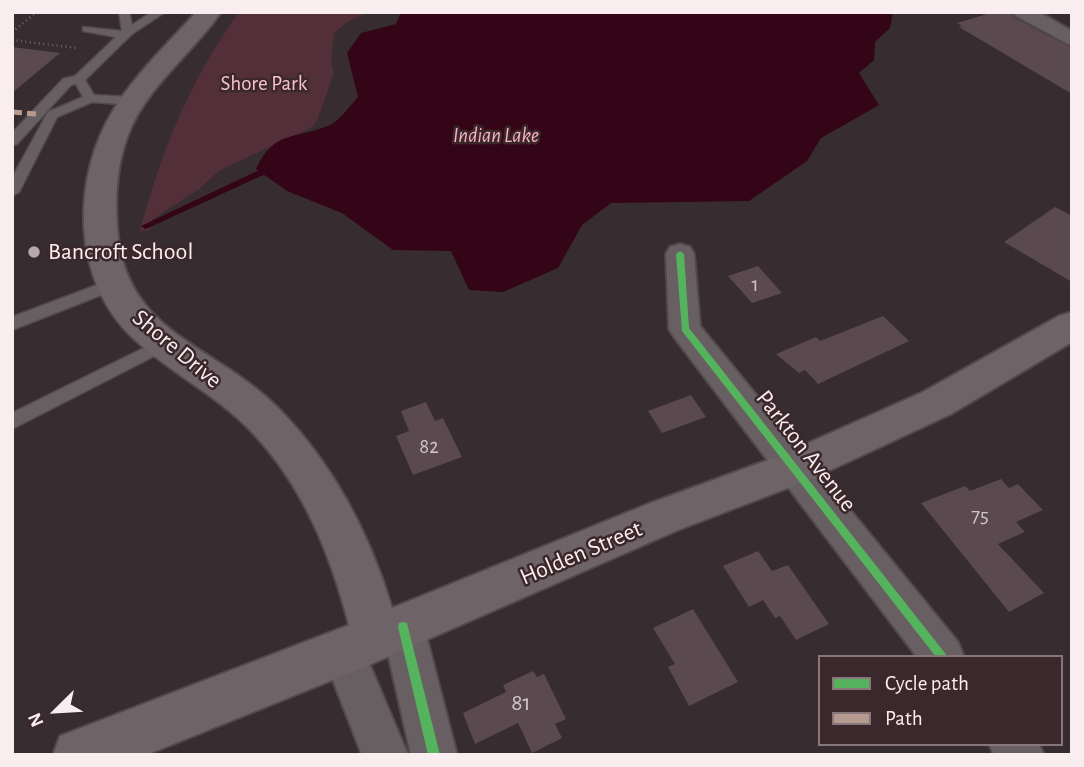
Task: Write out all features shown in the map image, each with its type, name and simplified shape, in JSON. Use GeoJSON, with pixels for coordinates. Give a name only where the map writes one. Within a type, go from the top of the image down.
{"type":"FeatureCollection","features":[{"type":"Feature","properties":{"kind":"main road","name":"Shore Drive"},"geometry":{"type":"LineString","coordinates":[[209,12],[160,65],[132,101],[115,130],[102,173],[100,226],[105,265],[130,313],[164,344],[262,418],[294,454],[323,499],[355,565],[374,639]]}},
{"type":"Feature","properties":{"kind":"main road","name":"Holden Street"},"geometry":{"type":"LineString","coordinates":[[79,755],[374,639],[663,517],[794,468],[937,403],[1072,325]]}},
{"type":"Feature","properties":{"kind":"street"},"geometry":{"type":"LineString","coordinates":[[1023,12],[1072,40]]}},
{"type":"Feature","properties":{"kind":"street","name":"Parkton Avenue"},"geometry":{"type":"LineString","coordinates":[[680,254],[685,329],[941,655]]}},
{"type":"Feature","properties":{"kind":"street"},"geometry":{"type":"LineString","coordinates":[[374,639],[369,711],[385,755]]}},
{"type":"Feature","properties":{"kind":"street"},"geometry":{"type":"LineString","coordinates":[[374,639],[434,755]]}},
{"type":"Feature","properties":{"kind":"lane"},"geometry":{"type":"LineString","coordinates":[[124,12],[126,33]]}},
{"type":"Feature","properties":{"kind":"lane"},"geometry":{"type":"LineString","coordinates":[[12,141],[67,82],[79,79],[126,33],[160,12]]}},
{"type":"Feature","properties":{"kind":"lane"},"geometry":{"type":"LineString","coordinates":[[87,29],[126,33]]}},
{"type":"Feature","properties":{"kind":"lane"},"geometry":{"type":"LineString","coordinates":[[79,79],[90,98]]}},
{"type":"Feature","properties":{"kind":"lane"},"geometry":{"type":"LineString","coordinates":[[12,192],[52,115],[90,98],[132,101]]}},
{"type":"Feature","properties":{"kind":"lane"},"geometry":{"type":"LineString","coordinates":[[12,324],[113,284]]}},
{"type":"Feature","properties":{"kind":"lane"},"geometry":{"type":"LineString","coordinates":[[12,422],[164,344]]}},
{"type":"Feature","properties":{"kind":"path"},"geometry":{"type":"LineString","coordinates":[[12,32],[37,12]]}},
{"type":"Feature","properties":{"kind":"green space","name":"Shore Park"},"geometry":{"type":"Polygon","coordinates":[[[239,12],[369,12],[347,22],[334,33],[331,62],[334,73],[317,121],[311,128],[220,170],[198,190],[153,219],[150,230],[140,231],[157,173],[179,117],[206,64],[239,12]]]}},
{"type":"Feature","properties":{"kind":"water","name":"Indian Lake"},"geometry":{"type":"Polygon","coordinates":[[[401,12],[893,12],[890,28],[875,42],[874,60],[859,73],[879,105],[821,138],[807,161],[749,201],[611,203],[582,225],[558,268],[503,292],[469,290],[451,251],[393,250],[342,213],[287,191],[256,169],[263,156],[279,141],[330,125],[345,113],[358,97],[347,53],[361,33],[396,24],[401,12]]]}},
{"type":"Feature","properties":{"kind":"building"},"geometry":{"type":"Polygon","coordinates":[[[994,12],[1011,12],[1015,18],[1072,48],[1072,94],[959,27],[962,26],[957,23],[994,12]]]}},
{"type":"Feature","properties":{"kind":"building"},"geometry":{"type":"Polygon","coordinates":[[[12,47],[60,53],[12,93],[12,47]]]}},
{"type":"Feature","properties":{"kind":"building"},"geometry":{"type":"Polygon","coordinates":[[[1055,207],[1072,216],[1072,282],[1004,242],[1055,207]]]}},
{"type":"Feature","properties":{"kind":"building"},"geometry":{"type":"Polygon","coordinates":[[[758,266],[782,293],[752,303],[728,276],[758,266]]]}},
{"type":"Feature","properties":{"kind":"building"},"geometry":{"type":"Polygon","coordinates":[[[883,316],[909,341],[818,384],[805,370],[799,373],[776,354],[816,337],[820,341],[883,316]]]}},
{"type":"Feature","properties":{"kind":"building"},"geometry":{"type":"Polygon","coordinates":[[[691,395],[706,417],[662,433],[648,411],[691,395]]]}},
{"type":"Feature","properties":{"kind":"building"},"geometry":{"type":"Polygon","coordinates":[[[426,402],[435,421],[443,418],[462,457],[413,475],[396,436],[409,431],[401,411],[426,402]]]}},
{"type":"Feature","properties":{"kind":"building"},"geometry":{"type":"Polygon","coordinates":[[[1001,479],[1009,488],[1018,484],[1043,510],[1016,522],[1025,532],[998,544],[1044,593],[1009,612],[921,503],[965,486],[970,491],[1001,479]]]}},
{"type":"Feature","properties":{"kind":"building"},"geometry":{"type":"Polygon","coordinates":[[[758,551],[772,571],[788,565],[829,624],[796,640],[780,616],[775,618],[763,600],[749,607],[723,566],[758,551]]]}},
{"type":"Feature","properties":{"kind":"building"},"geometry":{"type":"Polygon","coordinates":[[[693,609],[738,682],[689,706],[668,667],[675,664],[653,628],[693,609]]]}},
{"type":"Feature","properties":{"kind":"building"},"geometry":{"type":"Polygon","coordinates":[[[533,671],[537,677],[544,674],[566,719],[555,724],[562,738],[532,753],[518,723],[475,744],[463,713],[506,692],[503,685],[533,671]]]}},
{"type":"Feature","properties":{"kind":"waterway"},"geometry":{"type":"LineString","coordinates":[[145,226],[258,174],[273,170]]}},
{"type":"Feature","properties":{"kind":"marked path"},"geometry":{"type":"LineString","coordinates":[[12,112],[36,114]]}},
{"type":"Feature","properties":{"kind":"cycle path"},"geometry":{"type":"LineString","coordinates":[[680,254],[685,329],[941,655]]}},
{"type":"Feature","properties":{"kind":"cycle path"},"geometry":{"type":"LineString","coordinates":[[403,627],[434,755]]}},
{"type":"Feature","properties":{"kind":"place","name":"Bancroft School"},"geometry":{"type":"Point","coordinates":[34,252]}}]}
